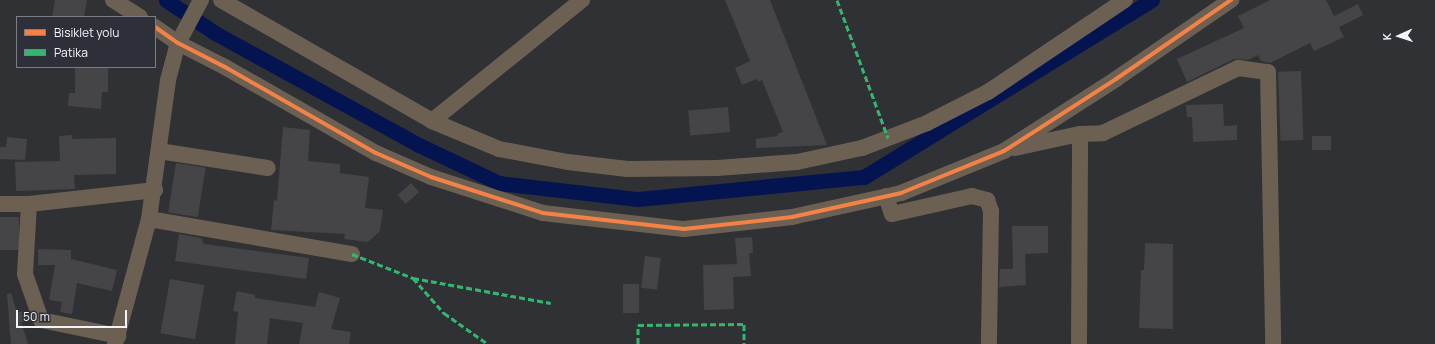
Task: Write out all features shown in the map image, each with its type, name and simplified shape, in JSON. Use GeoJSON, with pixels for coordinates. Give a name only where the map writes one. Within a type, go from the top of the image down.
{"type":"FeatureCollection","features":[{"type":"Feature","properties":{"kind":"street"},"geometry":{"type":"LineString","coordinates":[[113,0],[138,16]]}},
{"type":"Feature","properties":{"kind":"street"},"geometry":{"type":"LineString","coordinates":[[29,204],[25,274],[41,320],[117,340],[149,219],[168,80],[180,39],[201,0]]}},
{"type":"Feature","properties":{"kind":"street"},"geometry":{"type":"LineString","coordinates":[[221,0],[432,121],[499,149],[568,162],[620,168],[717,168],[797,162],[862,148],[927,123],[988,92],[1125,0]]}},
{"type":"Feature","properties":{"kind":"street"},"geometry":{"type":"LineString","coordinates":[[432,121],[582,0]]}},
{"type":"Feature","properties":{"kind":"street"},"geometry":{"type":"LineString","coordinates":[[1004,151],[1116,79],[1231,0]]}},
{"type":"Feature","properties":{"kind":"street"},"geometry":{"type":"LineString","coordinates":[[156,28],[180,39],[225,67],[376,153],[431,177],[543,213],[684,230],[792,217],[901,193],[1004,151],[1080,134],[1102,133],[1238,68],[1268,72],[1273,344]]}},
{"type":"Feature","properties":{"kind":"street"},"geometry":{"type":"LineString","coordinates":[[1079,344],[1080,134]]}},
{"type":"Feature","properties":{"kind":"street"},"geometry":{"type":"LineString","coordinates":[[159,151],[268,168]]}},
{"type":"Feature","properties":{"kind":"street"},"geometry":{"type":"LineString","coordinates":[[0,204],[29,204],[154,190]]}},
{"type":"Feature","properties":{"kind":"street"},"geometry":{"type":"LineString","coordinates":[[886,196],[892,214],[972,196],[986,200],[991,211],[989,344]]}},
{"type":"Feature","properties":{"kind":"street"},"geometry":{"type":"LineString","coordinates":[[149,219],[352,254]]}},
{"type":"Feature","properties":{"kind":"building"},"geometry":{"type":"Polygon","coordinates":[[[55,0],[87,0],[84,16],[52,16],[55,0]]]}},
{"type":"Feature","properties":{"kind":"building"},"geometry":{"type":"Polygon","coordinates":[[[725,0],[770,0],[827,145],[756,148],[756,139],[778,136],[777,134],[783,132],[762,80],[758,82],[757,79],[742,85],[735,68],[750,61],[725,0]]]}},
{"type":"Feature","properties":{"kind":"building"},"geometry":{"type":"Polygon","coordinates":[[[1270,0],[1326,0],[1334,16],[1358,4],[1363,15],[1339,27],[1344,37],[1314,51],[1310,43],[1270,63],[1261,61],[1258,55],[1248,60],[1234,59],[1187,82],[1177,59],[1244,28],[1238,16],[1270,0]]]}},
{"type":"Feature","properties":{"kind":"building"},"geometry":{"type":"Polygon","coordinates":[[[75,68],[108,68],[108,92],[102,92],[101,109],[68,106],[69,93],[75,93],[75,68]]]}},
{"type":"Feature","properties":{"kind":"building"},"geometry":{"type":"Polygon","coordinates":[[[1301,71],[1303,140],[1280,141],[1278,72],[1301,71]]]}},
{"type":"Feature","properties":{"kind":"building"},"geometry":{"type":"Polygon","coordinates":[[[1223,104],[1224,126],[1237,125],[1237,140],[1193,142],[1192,117],[1187,117],[1186,105],[1223,104]]]}},
{"type":"Feature","properties":{"kind":"building"},"geometry":{"type":"Polygon","coordinates":[[[728,107],[730,132],[690,135],[688,110],[728,107]]]}},
{"type":"Feature","properties":{"kind":"building"},"geometry":{"type":"Polygon","coordinates":[[[283,127],[310,130],[308,161],[340,164],[340,173],[369,177],[365,208],[383,210],[380,231],[368,242],[344,239],[345,234],[271,230],[274,200],[277,201],[283,127]]]}},
{"type":"Feature","properties":{"kind":"building"},"geometry":{"type":"Polygon","coordinates":[[[72,135],[72,139],[116,138],[116,174],[74,175],[75,189],[16,191],[15,162],[60,161],[59,136],[72,135]]]}},
{"type":"Feature","properties":{"kind":"building"},"geometry":{"type":"Polygon","coordinates":[[[1312,136],[1331,136],[1331,150],[1312,150],[1312,136]]]}},
{"type":"Feature","properties":{"kind":"building"},"geometry":{"type":"Polygon","coordinates":[[[7,137],[27,139],[25,160],[0,159],[0,147],[6,147],[7,137]]]}},
{"type":"Feature","properties":{"kind":"building"},"geometry":{"type":"Polygon","coordinates":[[[176,163],[206,168],[198,217],[168,212],[176,163]]]}},
{"type":"Feature","properties":{"kind":"building"},"geometry":{"type":"Polygon","coordinates":[[[411,183],[419,192],[406,204],[398,195],[411,183]]]}},
{"type":"Feature","properties":{"kind":"building"},"geometry":{"type":"Polygon","coordinates":[[[0,217],[19,217],[19,250],[0,250],[0,217]]]}},
{"type":"Feature","properties":{"kind":"building"},"geometry":{"type":"Polygon","coordinates":[[[1012,226],[1048,226],[1048,253],[1025,254],[1026,285],[999,287],[1000,269],[1013,269],[1012,226]]]}},
{"type":"Feature","properties":{"kind":"building"},"geometry":{"type":"Polygon","coordinates":[[[179,234],[201,238],[204,244],[309,258],[306,279],[175,261],[179,234]]]}},
{"type":"Feature","properties":{"kind":"building"},"geometry":{"type":"Polygon","coordinates":[[[752,237],[753,253],[749,253],[751,276],[733,277],[734,309],[704,310],[703,265],[737,264],[735,238],[752,237]]]}},
{"type":"Feature","properties":{"kind":"building"},"geometry":{"type":"Polygon","coordinates":[[[1145,243],[1173,244],[1173,329],[1139,328],[1141,270],[1144,270],[1145,243]]]}},
{"type":"Feature","properties":{"kind":"building"},"geometry":{"type":"Polygon","coordinates":[[[38,249],[71,250],[71,259],[117,270],[112,291],[77,283],[72,314],[60,312],[62,302],[49,300],[55,265],[38,265],[38,249]]]}},
{"type":"Feature","properties":{"kind":"building"},"geometry":{"type":"Polygon","coordinates":[[[645,256],[661,258],[657,290],[641,288],[645,256]]]}},
{"type":"Feature","properties":{"kind":"building"},"geometry":{"type":"Polygon","coordinates":[[[170,279],[204,285],[195,339],[160,333],[170,279]]]}},
{"type":"Feature","properties":{"kind":"building"},"geometry":{"type":"Polygon","coordinates":[[[623,284],[639,284],[639,313],[623,313],[623,284]]]}},
{"type":"Feature","properties":{"kind":"building"},"geometry":{"type":"Polygon","coordinates":[[[237,291],[255,295],[255,298],[315,307],[319,292],[340,298],[331,329],[351,332],[349,344],[299,344],[303,323],[270,318],[267,344],[235,344],[238,312],[233,311],[237,291]]]}},
{"type":"Feature","properties":{"kind":"building"},"geometry":{"type":"Polygon","coordinates":[[[11,293],[17,312],[28,311],[28,322],[21,322],[28,344],[11,344],[7,294],[11,293]]]}},
{"type":"Feature","properties":{"kind":"waterway"},"geometry":{"type":"LineString","coordinates":[[166,0],[215,33],[419,145],[499,183],[638,199],[864,177],[1152,0]]}},
{"type":"Feature","properties":{"kind":"marked path"},"geometry":{"type":"LineString","coordinates":[[837,0],[888,138]]}},
{"type":"Feature","properties":{"kind":"marked path"},"geometry":{"type":"LineString","coordinates":[[352,254],[413,278],[444,313],[488,344]]}},
{"type":"Feature","properties":{"kind":"marked path"},"geometry":{"type":"LineString","coordinates":[[413,278],[551,303]]}},
{"type":"Feature","properties":{"kind":"marked path"},"geometry":{"type":"LineString","coordinates":[[638,344],[638,325],[744,324],[744,344]]}},
{"type":"Feature","properties":{"kind":"cycle path"},"geometry":{"type":"LineString","coordinates":[[156,28],[178,43],[225,67],[376,153],[431,177],[543,213],[684,229],[792,217],[901,193],[1004,151],[1116,79],[1231,0]]}}]}
